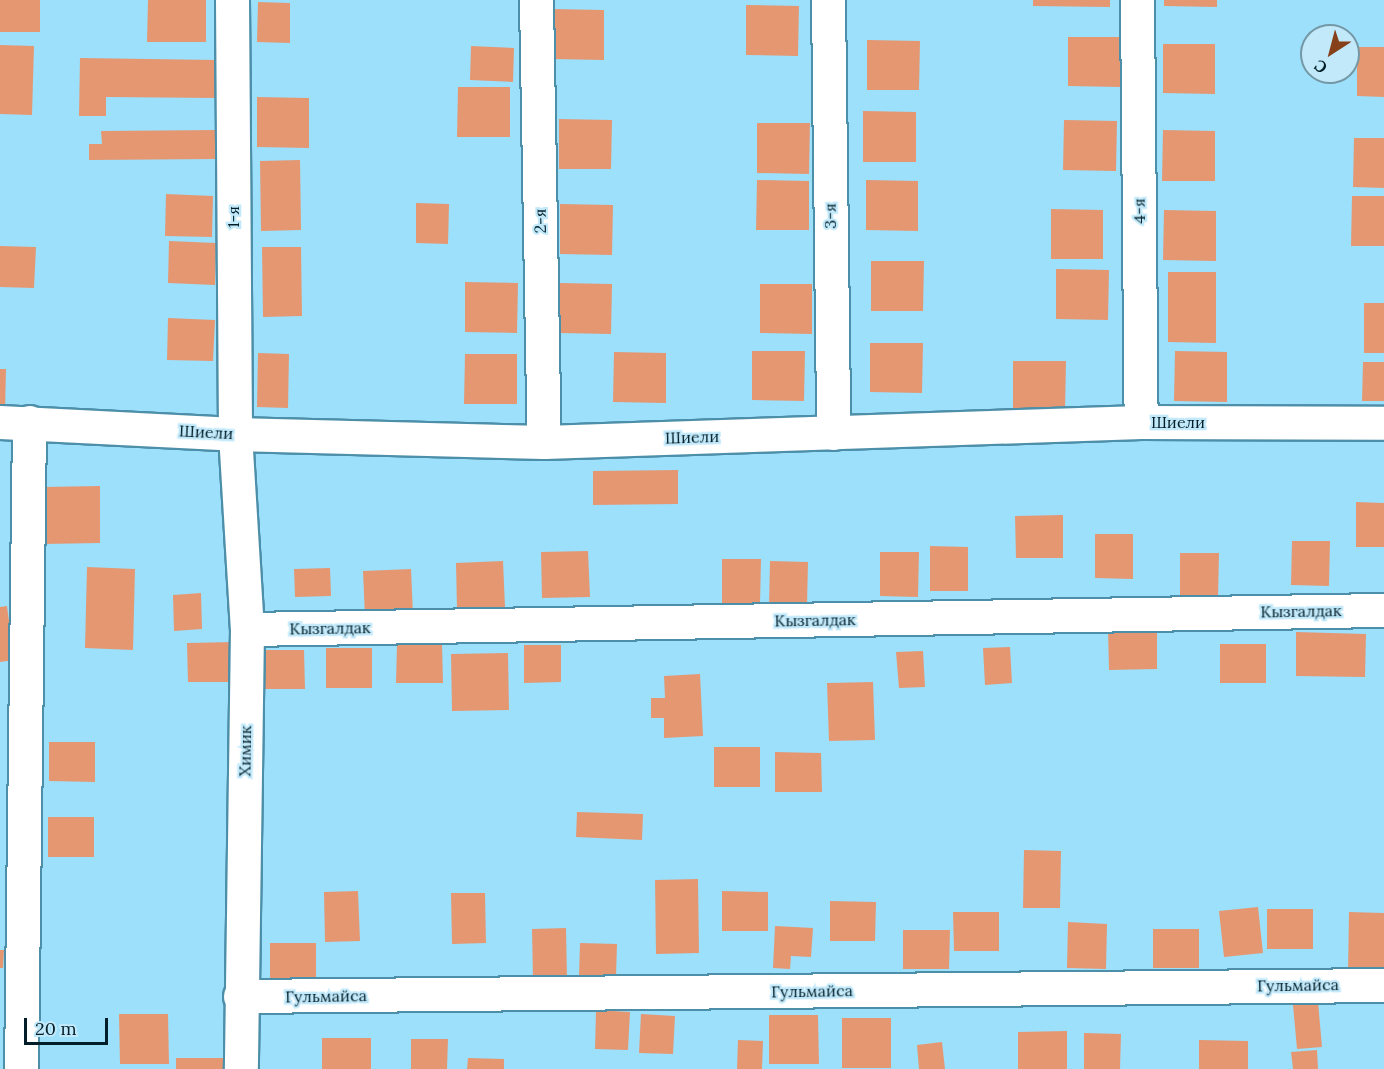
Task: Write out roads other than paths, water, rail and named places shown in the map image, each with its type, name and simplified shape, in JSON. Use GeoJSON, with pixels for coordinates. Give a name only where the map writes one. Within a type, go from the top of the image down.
{"type":"FeatureCollection","features":[{"type":"Feature","properties":{"kind":"street","name":"1-я"},"geometry":{"type":"LineString","coordinates":[[232,0],[235,434]]}},
{"type":"Feature","properties":{"kind":"street","name":"2-я"},"geometry":{"type":"LineString","coordinates":[[536,0],[544,442]]}},
{"type":"Feature","properties":{"kind":"street","name":"3-я"},"geometry":{"type":"LineString","coordinates":[[828,0],[833,432]]}},
{"type":"Feature","properties":{"kind":"street","name":"4-я"},"geometry":{"type":"LineString","coordinates":[[1137,0],[1141,422]]}},
{"type":"Feature","properties":{"kind":"street","name":"Шиели"},"geometry":{"type":"LineString","coordinates":[[14,422],[235,434],[544,442],[1141,422],[1384,423]]}},
{"type":"Feature","properties":{"kind":"street"},"geometry":{"type":"LineString","coordinates":[[14,422],[11,977],[21,1069]]}},
{"type":"Feature","properties":{"kind":"street","name":"Химик"},"geometry":{"type":"LineString","coordinates":[[235,434],[247,629],[240,996],[241,1069]]}},
{"type":"Feature","properties":{"kind":"street","name":"Кызгалдак"},"geometry":{"type":"LineString","coordinates":[[247,629],[1384,610]]}},
{"type":"Feature","properties":{"kind":"street","name":"Гульмайса"},"geometry":{"type":"LineString","coordinates":[[240,996],[1384,985]]}}]}
